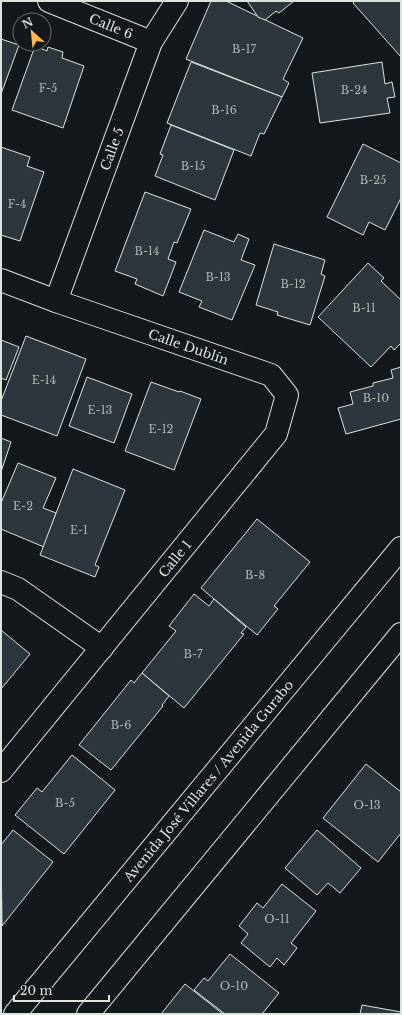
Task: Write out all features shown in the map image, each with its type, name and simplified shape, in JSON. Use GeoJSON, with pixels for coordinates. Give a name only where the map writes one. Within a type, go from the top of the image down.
{"type":"FeatureCollection","features":[{"type":"Feature","properties":{"kind":"street","name":"Calle 6"},"geometry":{"type":"LineString","coordinates":[[49,1],[152,42]]}},
{"type":"Feature","properties":{"kind":"street","name":"Calle 5"},"geometry":{"type":"LineString","coordinates":[[56,301],[152,42],[177,1]]}},
{"type":"Feature","properties":{"kind":"street","name":"Calle Dublín"},"geometry":{"type":"LineString","coordinates":[[1,280],[56,301],[271,375],[287,395],[276,434],[247,470]]}},
{"type":"Feature","properties":{"kind":"street","name":"Calle 1"},"geometry":{"type":"LineString","coordinates":[[1,771],[247,470]]}},
{"type":"Feature","properties":{"kind":"street","name":"Avenida José Villares / Avenida Gurabo"},"geometry":{"type":"LineString","coordinates":[[16,1014],[401,548]]}},
{"type":"Feature","properties":{"kind":"street"},"geometry":{"type":"LineString","coordinates":[[1,582],[18,589],[102,648]]}},
{"type":"Feature","properties":{"kind":"street"},"geometry":{"type":"LineString","coordinates":[[88,1014],[401,634]]}},
{"type":"Feature","properties":{"kind":"building"},"geometry":{"type":"Polygon","coordinates":[[[211,1],[226,1],[303,38],[283,79],[289,83],[282,97],[186,59],[211,1]]]}},
{"type":"Feature","properties":{"kind":"building"},"geometry":{"type":"Polygon","coordinates":[[[247,1],[294,1],[279,13],[276,11],[265,20],[258,17],[247,1]]]}},
{"type":"Feature","properties":{"kind":"building"},"geometry":{"type":"Polygon","coordinates":[[[355,1],[401,1],[401,57],[353,3],[355,1]]]}},
{"type":"Feature","properties":{"kind":"building"},"geometry":{"type":"Polygon","coordinates":[[[1,39],[12,43],[12,52],[16,52],[1,94],[1,39]]]}},
{"type":"Feature","properties":{"kind":"building"},"geometry":{"type":"Polygon","coordinates":[[[52,48],[63,52],[62,58],[84,66],[63,128],[12,110],[33,52],[52,52],[52,48]]]}},
{"type":"Feature","properties":{"kind":"building"},"geometry":{"type":"Polygon","coordinates":[[[191,62],[282,97],[264,134],[260,133],[251,156],[167,123],[191,62]]]}},
{"type":"Feature","properties":{"kind":"building"},"geometry":{"type":"Polygon","coordinates":[[[382,62],[385,84],[392,82],[395,97],[387,98],[390,113],[320,123],[312,73],[382,62]]]}},
{"type":"Feature","properties":{"kind":"building"},"geometry":{"type":"Polygon","coordinates":[[[171,125],[234,150],[215,200],[155,176],[163,155],[160,154],[171,125]]]}},
{"type":"Feature","properties":{"kind":"building"},"geometry":{"type":"Polygon","coordinates":[[[363,144],[401,163],[401,198],[385,230],[369,222],[363,235],[327,217],[363,144]]]}},
{"type":"Feature","properties":{"kind":"building"},"geometry":{"type":"Polygon","coordinates":[[[1,147],[30,157],[27,166],[44,172],[20,241],[1,235],[1,147]]]}},
{"type":"Feature","properties":{"kind":"building"},"geometry":{"type":"Polygon","coordinates":[[[145,192],[191,209],[177,243],[174,242],[168,259],[176,262],[163,296],[135,284],[137,279],[115,271],[145,192]]]}},
{"type":"Feature","properties":{"kind":"building"},"geometry":{"type":"Polygon","coordinates":[[[204,230],[234,242],[238,234],[249,239],[241,260],[255,265],[232,320],[199,307],[202,301],[179,292],[204,230]]]}},
{"type":"Feature","properties":{"kind":"building"},"geometry":{"type":"Polygon","coordinates":[[[274,244],[325,260],[321,274],[325,276],[310,325],[277,315],[278,312],[256,305],[274,244]]]}},
{"type":"Feature","properties":{"kind":"building"},"geometry":{"type":"Polygon","coordinates":[[[368,263],[384,278],[381,281],[401,300],[401,343],[394,350],[391,346],[371,367],[318,317],[368,263]]]}},
{"type":"Feature","properties":{"kind":"building"},"geometry":{"type":"Polygon","coordinates":[[[26,336],[86,359],[57,436],[1,415],[1,401],[26,336]]]}},
{"type":"Feature","properties":{"kind":"building"},"geometry":{"type":"Polygon","coordinates":[[[1,340],[19,347],[6,380],[1,378],[1,340]]]}},
{"type":"Feature","properties":{"kind":"building"},"geometry":{"type":"Polygon","coordinates":[[[401,367],[401,419],[346,434],[338,408],[353,404],[350,392],[373,386],[373,383],[393,378],[391,370],[401,367]]]}},
{"type":"Feature","properties":{"kind":"building"},"geometry":{"type":"Polygon","coordinates":[[[87,377],[132,394],[114,443],[69,426],[87,377]]]}},
{"type":"Feature","properties":{"kind":"building"},"geometry":{"type":"Polygon","coordinates":[[[151,382],[201,399],[174,470],[125,451],[151,382]]]}},
{"type":"Feature","properties":{"kind":"building"},"geometry":{"type":"Polygon","coordinates":[[[1,438],[11,442],[1,472],[1,438]]]}},
{"type":"Feature","properties":{"kind":"building"},"geometry":{"type":"Polygon","coordinates":[[[18,463],[56,478],[43,508],[56,513],[44,547],[1,529],[1,503],[18,463]]]}},
{"type":"Feature","properties":{"kind":"building"},"geometry":{"type":"Polygon","coordinates":[[[73,469],[125,490],[95,565],[99,567],[95,577],[40,555],[73,469]]]}},
{"type":"Feature","properties":{"kind":"building"},"geometry":{"type":"Polygon","coordinates":[[[257,519],[310,562],[274,606],[278,609],[257,635],[201,588],[257,519]]]}},
{"type":"Feature","properties":{"kind":"building"},"geometry":{"type":"Polygon","coordinates":[[[194,594],[209,606],[214,599],[246,627],[241,633],[244,634],[184,708],[142,673],[176,631],[169,626],[194,594]]]}},
{"type":"Feature","properties":{"kind":"building"},"geometry":{"type":"Polygon","coordinates":[[[1,630],[30,654],[1,689],[1,630]]]}},
{"type":"Feature","properties":{"kind":"building"},"geometry":{"type":"Polygon","coordinates":[[[142,673],[169,696],[162,705],[163,706],[111,770],[79,745],[131,680],[134,683],[142,673]]]}},
{"type":"Feature","properties":{"kind":"building"},"geometry":{"type":"Polygon","coordinates":[[[72,755],[115,790],[64,854],[15,815],[37,788],[42,792],[72,755]]]}},
{"type":"Feature","properties":{"kind":"building"},"geometry":{"type":"Polygon","coordinates":[[[366,764],[401,792],[401,833],[378,862],[323,818],[366,764]]]}},
{"type":"Feature","properties":{"kind":"building"},"geometry":{"type":"Polygon","coordinates":[[[13,830],[53,862],[2,926],[1,845],[13,830]]]}},
{"type":"Feature","properties":{"kind":"building"},"geometry":{"type":"Polygon","coordinates":[[[317,830],[361,868],[340,893],[328,883],[317,895],[285,868],[317,830]]]}},
{"type":"Feature","properties":{"kind":"building"},"geometry":{"type":"Polygon","coordinates":[[[282,884],[316,911],[291,943],[297,948],[284,965],[277,958],[270,967],[241,943],[248,934],[239,926],[257,903],[263,908],[282,884]]]}},
{"type":"Feature","properties":{"kind":"building"},"geometry":{"type":"Polygon","coordinates":[[[230,954],[279,993],[262,1014],[225,1014],[194,990],[204,978],[208,981],[230,954]]]}},
{"type":"Feature","properties":{"kind":"building"},"geometry":{"type":"Polygon","coordinates":[[[185,984],[223,1014],[161,1014],[185,984]]]}},
{"type":"Feature","properties":{"kind":"building"},"geometry":{"type":"Polygon","coordinates":[[[362,1005],[401,1012],[401,1014],[360,1014],[362,1005]]]}}]}
